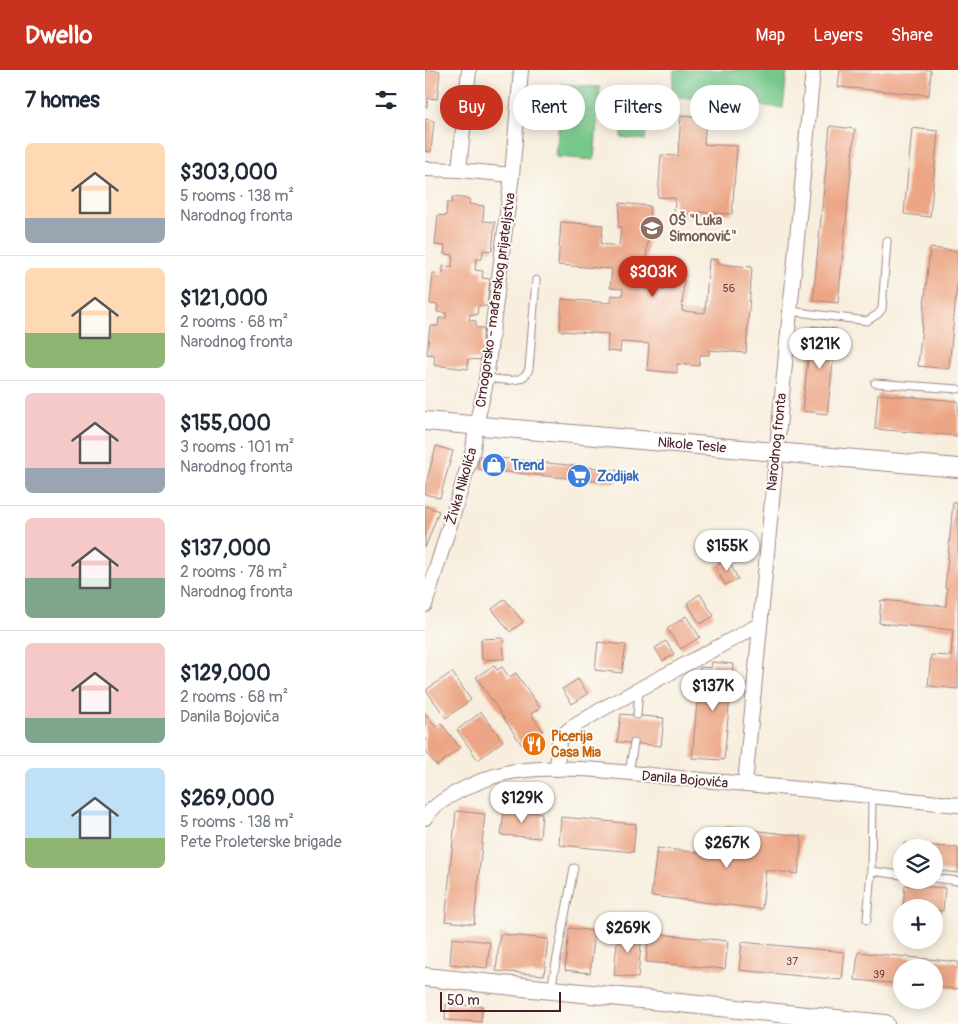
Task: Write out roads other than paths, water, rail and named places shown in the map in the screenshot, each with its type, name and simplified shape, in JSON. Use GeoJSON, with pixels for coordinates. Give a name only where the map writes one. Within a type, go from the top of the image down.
{"type":"FeatureCollection","features":[{"type":"Feature","properties":{"kind":"street"},"geometry":{"type":"LineString","coordinates":[[459,170],[469,70]]}},
{"type":"Feature","properties":{"kind":"street","name":"Crnogorsko - mađarskog prijateljstva"},"geometry":{"type":"LineString","coordinates":[[476,425],[486,378],[512,176],[521,70]]}},
{"type":"Feature","properties":{"kind":"street","name":"Narodnog fronta"},"geometry":{"type":"LineString","coordinates":[[745,784],[775,451],[813,70]]}},
{"type":"Feature","properties":{"kind":"street","name":"Crnogorsko - mađarskog prijateljstva"},"geometry":{"type":"LineString","coordinates":[[425,169],[459,170],[512,176]]}},
{"type":"Feature","properties":{"kind":"street","name":"Nikole Tesle"},"geometry":{"type":"LineString","coordinates":[[425,421],[958,468]]}},
{"type":"Feature","properties":{"kind":"street","name":"Živka Nikolića"},"geometry":{"type":"LineString","coordinates":[[425,605],[473,450],[476,425]]}},
{"type":"Feature","properties":{"kind":"street"},"geometry":{"type":"LineString","coordinates":[[557,769],[559,742],[571,728],[604,708],[759,625]]}},
{"type":"Feature","properties":{"kind":"street","name":"Danila Bojovića"},"geometry":{"type":"LineString","coordinates":[[425,818],[439,802],[494,775],[518,771],[557,769],[745,784],[958,806]]}},
{"type":"Feature","properties":{"kind":"street"},"geometry":{"type":"LineString","coordinates":[[425,976],[885,1024]]}},
{"type":"Feature","properties":{"kind":"lane"},"geometry":{"type":"LineString","coordinates":[[789,310],[867,321],[873,318],[882,309],[887,240]]}},
{"type":"Feature","properties":{"kind":"lane"},"geometry":{"type":"LineString","coordinates":[[486,378],[518,380],[527,375],[535,280]]}},
{"type":"Feature","properties":{"kind":"lane"},"geometry":{"type":"LineString","coordinates":[[875,383],[958,389]]}},
{"type":"Feature","properties":{"kind":"lane"},"geometry":{"type":"LineString","coordinates":[[637,715],[639,690]]}},
{"type":"Feature","properties":{"kind":"lane"},"geometry":{"type":"LineString","coordinates":[[629,774],[633,744]]}},
{"type":"Feature","properties":{"kind":"lane"},"geometry":{"type":"LineString","coordinates":[[867,920],[871,871],[872,797]]}},
{"type":"Feature","properties":{"kind":"lane"},"geometry":{"type":"LineString","coordinates":[[551,990],[574,868]]}},
{"type":"Feature","properties":{"kind":"lane"},"geometry":{"type":"LineString","coordinates":[[871,871],[893,874]]}},
{"type":"Feature","properties":{"kind":"lane"},"geometry":{"type":"LineString","coordinates":[[943,879],[958,881]]}},
{"type":"Feature","properties":{"kind":"place","name":"OŠ \"Luka Simonović\""},"geometry":{"type":"Point","coordinates":[652,228]}},
{"type":"Feature","properties":{"kind":"place","name":"Trend"},"geometry":{"type":"Point","coordinates":[494,465]}},
{"type":"Feature","properties":{"kind":"place","name":"Zodijak"},"geometry":{"type":"Point","coordinates":[579,476]}},
{"type":"Feature","properties":{"kind":"place","name":"Picerija Casa Mia"},"geometry":{"type":"Point","coordinates":[534,744]}}]}
